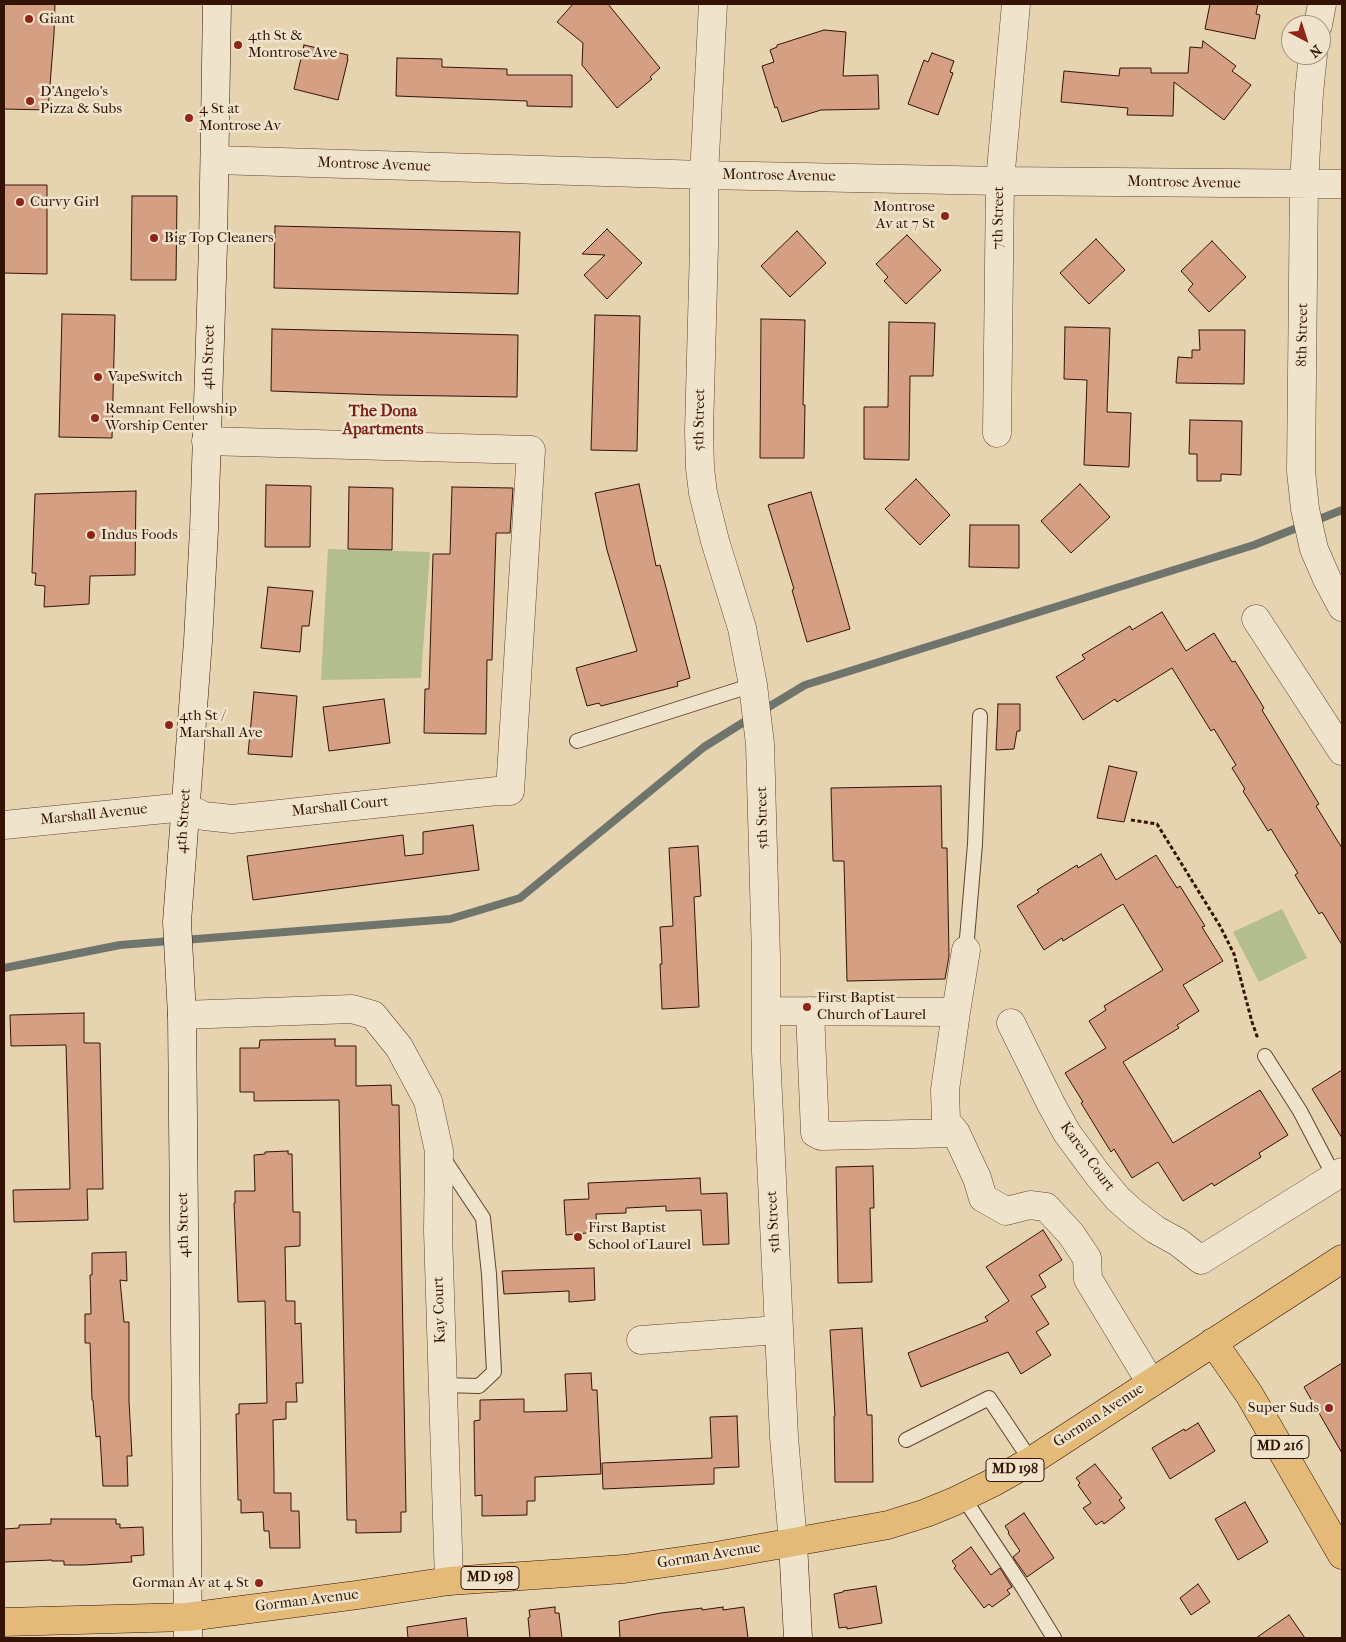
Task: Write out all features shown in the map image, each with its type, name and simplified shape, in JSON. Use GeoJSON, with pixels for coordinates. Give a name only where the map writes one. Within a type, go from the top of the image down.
{"type":"FeatureCollection","features":[{"type":"Feature","properties":{"kind":"main road","name":"Gorman Avenue"},"geometry":{"type":"LineString","coordinates":[[4,1622],[188,1628],[357,1595],[448,1581],[624,1569],[716,1556],[888,1525],[926,1513],[963,1497],[1031,1461],[1342,1258]]}},
{"type":"Feature","properties":{"kind":"main road","name":"MD 216"},"geometry":{"type":"LineString","coordinates":[[1213,1342],[1249,1394],[1342,1555]]}},
{"type":"Feature","properties":{"kind":"street","name":"4th Street"},"geometry":{"type":"LineString","coordinates":[[188,1628],[182,1015],[177,922],[198,641],[215,160],[217,4]]}},
{"type":"Feature","properties":{"kind":"street","name":"5th Street"},"geometry":{"type":"LineString","coordinates":[[713,4],[704,175],[704,256],[699,431],[700,468],[703,493],[710,522],[742,628],[753,685],[760,744],[766,957],[766,1052],[778,1330],[798,1638]]}},
{"type":"Feature","properties":{"kind":"street","name":"7th Street"},"geometry":{"type":"LineString","coordinates":[[997,433],[1000,181],[1016,4]]}},
{"type":"Feature","properties":{"kind":"street","name":"8th Street"},"geometry":{"type":"LineString","coordinates":[[1312,65],[1304,184],[1301,471],[1306,514],[1314,550],[1342,607]]}},
{"type":"Feature","properties":{"kind":"street","name":"Montrose Avenue"},"geometry":{"type":"LineString","coordinates":[[215,160],[704,175],[1000,181],[1342,184]]}},
{"type":"Feature","properties":{"kind":"street","name":"Marshall Court"},"geometry":{"type":"LineString","coordinates":[[185,807],[204,816],[232,818],[510,791],[531,450],[206,441]]}},
{"type":"Feature","properties":{"kind":"street"},"geometry":{"type":"LineString","coordinates":[[1256,619],[1342,751]]}},
{"type":"Feature","properties":{"kind":"street","name":"Marshall Avenue"},"geometry":{"type":"LineString","coordinates":[[4,825],[185,807]]}},
{"type":"Feature","properties":{"kind":"street"},"geometry":{"type":"LineString","coordinates":[[966,950],[944,1090],[946,1121],[956,1133],[983,1198],[1006,1211],[1030,1205],[1046,1207],[1071,1234],[1087,1258],[1088,1279],[1150,1383]]}},
{"type":"Feature","properties":{"kind":"street","name":"Kay Court"},"geometry":{"type":"LineString","coordinates":[[182,1015],[352,1009],[373,1015],[399,1047],[428,1101],[439,1151],[438,1231],[448,1581]]}},
{"type":"Feature","properties":{"kind":"street"},"geometry":{"type":"LineString","coordinates":[[766,1011],[956,1012]]}},
{"type":"Feature","properties":{"kind":"street"},"geometry":{"type":"LineString","coordinates":[[810,1011],[815,1133],[821,1136],[956,1133]]}},
{"type":"Feature","properties":{"kind":"street","name":"Karen Court"},"geometry":{"type":"LineString","coordinates":[[1011,1023],[1067,1133],[1098,1175],[1118,1199],[1135,1214],[1156,1230],[1178,1242],[1201,1260],[1338,1174]]}},
{"type":"Feature","properties":{"kind":"street"},"geometry":{"type":"LineString","coordinates":[[641,1340],[778,1330]]}},
{"type":"Feature","properties":{"kind":"lane"},"geometry":{"type":"LineString","coordinates":[[577,741],[753,685]]}},
{"type":"Feature","properties":{"kind":"lane"},"geometry":{"type":"LineString","coordinates":[[966,950],[975,844],[980,716]]}},
{"type":"Feature","properties":{"kind":"lane"},"geometry":{"type":"LineString","coordinates":[[1265,1056],[1338,1174]]}},
{"type":"Feature","properties":{"kind":"lane"},"geometry":{"type":"LineString","coordinates":[[439,1151],[483,1218],[489,1274],[494,1372],[480,1386],[442,1385]]}},
{"type":"Feature","properties":{"kind":"lane"},"geometry":{"type":"LineString","coordinates":[[906,1440],[989,1398],[1031,1461]]}},
{"type":"Feature","properties":{"kind":"lane"},"geometry":{"type":"LineString","coordinates":[[963,1497],[1024,1588],[1054,1638]]}},
{"type":"Feature","properties":{"kind":"path"},"geometry":{"type":"LineString","coordinates":[[1131,820],[1157,824],[1220,926],[1234,954],[1252,1022],[1265,1056]]}},
{"type":"Feature","properties":{"kind":"green space"},"geometry":{"type":"Polygon","coordinates":[[[328,549],[430,552],[421,678],[321,680],[328,549]]]}},
{"type":"Feature","properties":{"kind":"green space"},"geometry":{"type":"Polygon","coordinates":[[[1282,909],[1307,958],[1259,982],[1233,932],[1282,909]]]}},
{"type":"Feature","properties":{"kind":"building"},"geometry":{"type":"Polygon","coordinates":[[[4,4],[55,4],[48,110],[4,109],[4,4]]]}},
{"type":"Feature","properties":{"kind":"building"},"geometry":{"type":"Polygon","coordinates":[[[573,4],[608,4],[660,68],[650,77],[652,79],[617,108],[582,65],[583,43],[557,22],[573,4]]]}},
{"type":"Feature","properties":{"kind":"building"},"geometry":{"type":"Polygon","coordinates":[[[1210,4],[1258,4],[1256,14],[1260,15],[1255,39],[1205,29],[1210,4]]]}},
{"type":"Feature","properties":{"kind":"building"},"geometry":{"type":"Polygon","coordinates":[[[824,30],[846,32],[843,76],[878,75],[879,109],[821,110],[782,122],[777,107],[775,108],[762,66],[774,62],[770,50],[777,47],[777,45],[824,30]]]}},
{"type":"Feature","properties":{"kind":"building"},"geometry":{"type":"Polygon","coordinates":[[[1203,41],[1236,66],[1232,71],[1251,85],[1224,120],[1174,82],[1173,116],[1127,115],[1128,108],[1061,102],[1064,71],[1119,76],[1120,68],[1151,68],[1151,73],[1188,73],[1190,47],[1202,48],[1203,41]]]}},
{"type":"Feature","properties":{"kind":"building"},"geometry":{"type":"Polygon","coordinates":[[[304,45],[348,55],[338,100],[294,89],[304,45]]]}},
{"type":"Feature","properties":{"kind":"building"},"geometry":{"type":"Polygon","coordinates":[[[932,53],[954,61],[950,72],[953,73],[938,115],[908,104],[924,60],[928,62],[932,53]]]}},
{"type":"Feature","properties":{"kind":"building"},"geometry":{"type":"Polygon","coordinates":[[[397,58],[442,59],[442,67],[507,69],[507,75],[572,75],[572,107],[527,106],[527,101],[396,96],[397,58]]]}},
{"type":"Feature","properties":{"kind":"building"},"geometry":{"type":"Polygon","coordinates":[[[4,185],[47,185],[47,274],[4,273],[4,185]]]}},
{"type":"Feature","properties":{"kind":"building","name":"Big Top Cleaners"},"geometry":{"type":"Polygon","coordinates":[[[132,196],[177,196],[176,280],[131,280],[132,196]]]}},
{"type":"Feature","properties":{"kind":"building"},"geometry":{"type":"Polygon","coordinates":[[[275,226],[520,232],[518,294],[274,288],[275,226]]]}},
{"type":"Feature","properties":{"kind":"building"},"geometry":{"type":"Polygon","coordinates":[[[607,229],[642,263],[607,299],[584,275],[605,255],[582,254],[607,229]]]}},
{"type":"Feature","properties":{"kind":"building"},"geometry":{"type":"Polygon","coordinates":[[[797,231],[826,263],[790,297],[761,266],[797,231]]]}},
{"type":"Feature","properties":{"kind":"building"},"geometry":{"type":"Polygon","coordinates":[[[907,235],[941,270],[906,304],[884,281],[888,277],[876,264],[907,235]]]}},
{"type":"Feature","properties":{"kind":"building"},"geometry":{"type":"Polygon","coordinates":[[[1096,239],[1125,270],[1089,304],[1060,273],[1096,239]]]}},
{"type":"Feature","properties":{"kind":"building"},"geometry":{"type":"Polygon","coordinates":[[[1212,241],[1246,277],[1209,312],[1188,290],[1193,284],[1181,271],[1212,241]]]}},
{"type":"Feature","properties":{"kind":"building"},"geometry":{"type":"Polygon","coordinates":[[[62,314],[115,315],[112,438],[59,437],[62,314]]]}},
{"type":"Feature","properties":{"kind":"building"},"geometry":{"type":"Polygon","coordinates":[[[595,315],[640,316],[637,451],[591,450],[595,315]]]}},
{"type":"Feature","properties":{"kind":"building"},"geometry":{"type":"Polygon","coordinates":[[[761,319],[805,320],[804,458],[760,458],[761,319]]]}},
{"type":"Feature","properties":{"kind":"building"},"geometry":{"type":"Polygon","coordinates":[[[889,322],[935,323],[933,376],[910,376],[909,460],[864,459],[864,407],[888,407],[889,322]]]}},
{"type":"Feature","properties":{"kind":"building"},"geometry":{"type":"Polygon","coordinates":[[[1065,327],[1110,328],[1107,412],[1131,413],[1129,467],[1084,465],[1087,380],[1064,379],[1065,327]]]}},
{"type":"Feature","properties":{"kind":"building"},"geometry":{"type":"Polygon","coordinates":[[[272,329],[518,335],[517,397],[271,391],[272,329]]]}},
{"type":"Feature","properties":{"kind":"building"},"geometry":{"type":"Polygon","coordinates":[[[1199,330],[1245,330],[1244,384],[1176,383],[1178,357],[1192,358],[1192,350],[1200,350],[1199,330]]]}},
{"type":"Feature","properties":{"kind":"building"},"geometry":{"type":"Polygon","coordinates":[[[1190,420],[1242,421],[1241,475],[1221,474],[1221,481],[1197,481],[1197,454],[1189,454],[1190,420]]]}},
{"type":"Feature","properties":{"kind":"building"},"geometry":{"type":"Polygon","coordinates":[[[916,479],[950,515],[920,545],[885,509],[916,479]]]}},
{"type":"Feature","properties":{"kind":"building"},"geometry":{"type":"Polygon","coordinates":[[[639,484],[656,566],[660,565],[690,678],[677,682],[678,686],[601,706],[599,703],[587,706],[576,668],[637,651],[607,550],[595,493],[639,484]]]}},
{"type":"Feature","properties":{"kind":"building"},"geometry":{"type":"Polygon","coordinates":[[[1080,484],[1110,517],[1071,553],[1041,521],[1080,484]]]}},
{"type":"Feature","properties":{"kind":"building"},"geometry":{"type":"Polygon","coordinates":[[[266,485],[311,486],[310,547],[265,547],[266,485]]]}},
{"type":"Feature","properties":{"kind":"building"},"geometry":{"type":"Polygon","coordinates":[[[349,487],[393,488],[392,550],[348,549],[349,487]]]}},
{"type":"Feature","properties":{"kind":"building"},"geometry":{"type":"Polygon","coordinates":[[[452,487],[513,488],[510,533],[496,533],[492,660],[487,660],[486,734],[424,733],[425,689],[429,689],[433,554],[450,554],[452,487]]]}},
{"type":"Feature","properties":{"kind":"building","name":"Indus Foods"},"geometry":{"type":"Polygon","coordinates":[[[136,491],[135,575],[90,576],[89,604],[44,607],[45,586],[35,585],[36,573],[32,573],[35,494],[136,491]]]}},
{"type":"Feature","properties":{"kind":"building"},"geometry":{"type":"Polygon","coordinates":[[[811,492],[850,629],[807,642],[792,590],[794,589],[768,505],[811,492]]]}},
{"type":"Feature","properties":{"kind":"building"},"geometry":{"type":"Polygon","coordinates":[[[970,525],[1019,525],[1019,568],[969,567],[970,525]]]}},
{"type":"Feature","properties":{"kind":"building"},"geometry":{"type":"Polygon","coordinates":[[[268,587],[313,591],[309,626],[302,626],[300,652],[261,648],[268,587]]]}},
{"type":"Feature","properties":{"kind":"building"},"geometry":{"type":"Polygon","coordinates":[[[1162,612],[1186,651],[1214,633],[1232,662],[1235,661],[1264,708],[1262,710],[1319,804],[1316,806],[1342,848],[1342,945],[1322,912],[1319,914],[1295,875],[1298,873],[1271,829],[1268,831],[1243,791],[1245,789],[1232,768],[1236,765],[1214,729],[1211,731],[1172,668],[1117,702],[1115,699],[1083,720],[1056,677],[1085,659],[1082,655],[1130,626],[1132,630],[1162,612]]]}},
{"type":"Feature","properties":{"kind":"building"},"geometry":{"type":"Polygon","coordinates":[[[254,692],[297,696],[292,757],[248,754],[254,692]]]}},
{"type":"Feature","properties":{"kind":"building"},"geometry":{"type":"Polygon","coordinates":[[[384,699],[390,743],[329,751],[323,707],[384,699]]]}},
{"type":"Feature","properties":{"kind":"building"},"geometry":{"type":"Polygon","coordinates":[[[998,704],[1020,704],[1020,731],[1017,731],[1014,749],[996,750],[998,704]]]}},
{"type":"Feature","properties":{"kind":"building"},"geometry":{"type":"Polygon","coordinates":[[[1109,766],[1137,772],[1124,822],[1097,818],[1109,766]]]}},
{"type":"Feature","properties":{"kind":"building"},"geometry":{"type":"Polygon","coordinates":[[[941,786],[942,848],[947,848],[949,956],[945,979],[847,981],[844,861],[833,861],[831,788],[941,786]]]}},
{"type":"Feature","properties":{"kind":"building"},"geometry":{"type":"Polygon","coordinates":[[[473,825],[479,870],[253,900],[247,856],[403,835],[405,856],[423,854],[423,832],[473,825]]]}},
{"type":"Feature","properties":{"kind":"building"},"geometry":{"type":"Polygon","coordinates":[[[698,846],[701,896],[694,897],[699,1007],[662,1009],[660,927],[673,926],[669,848],[698,846]]]}},
{"type":"Feature","properties":{"kind":"building"},"geometry":{"type":"Polygon","coordinates":[[[1101,854],[1116,880],[1156,855],[1177,888],[1180,886],[1205,926],[1202,927],[1223,961],[1183,985],[1199,1011],[1177,1025],[1179,1028],[1123,1062],[1173,1143],[1260,1090],[1288,1135],[1259,1153],[1261,1157],[1214,1186],[1212,1183],[1183,1201],[1158,1162],[1132,1178],[1114,1149],[1111,1152],[1065,1073],[1106,1048],[1089,1021],[1106,1010],[1104,1006],[1163,970],[1123,904],[1063,941],[1062,938],[1044,950],[1017,906],[1039,892],[1037,890],[1077,865],[1078,868],[1101,854]]]}},
{"type":"Feature","properties":{"kind":"building"},"geometry":{"type":"Polygon","coordinates":[[[84,1013],[84,1043],[100,1043],[103,1189],[87,1189],[88,1220],[14,1222],[13,1190],[70,1189],[66,1045],[11,1046],[10,1015],[84,1013]]]}},
{"type":"Feature","properties":{"kind":"building"},"geometry":{"type":"Polygon","coordinates":[[[335,1039],[335,1046],[356,1046],[356,1086],[391,1085],[392,1105],[399,1105],[406,1512],[401,1512],[401,1532],[356,1533],[356,1520],[347,1520],[339,1100],[254,1101],[254,1092],[240,1092],[240,1048],[259,1048],[260,1040],[335,1039]]]}},
{"type":"Feature","properties":{"kind":"building"},"geometry":{"type":"Polygon","coordinates":[[[1342,1070],[1342,1138],[1312,1089],[1342,1070]]]}},
{"type":"Feature","properties":{"kind":"building"},"geometry":{"type":"Polygon","coordinates":[[[288,1151],[288,1154],[292,1154],[293,1212],[300,1212],[300,1246],[285,1247],[286,1301],[295,1301],[295,1324],[301,1323],[303,1383],[296,1383],[297,1402],[286,1402],[286,1419],[273,1420],[274,1493],[291,1493],[291,1511],[299,1511],[300,1548],[270,1548],[269,1531],[264,1531],[263,1512],[241,1513],[241,1500],[238,1500],[236,1414],[239,1414],[239,1404],[267,1403],[265,1301],[238,1302],[234,1203],[235,1191],[255,1191],[254,1155],[265,1154],[265,1152],[288,1151]]]}},
{"type":"Feature","properties":{"kind":"building"},"geometry":{"type":"Polygon","coordinates":[[[873,1166],[874,1208],[870,1208],[872,1282],[838,1283],[836,1167],[873,1166]]]}},
{"type":"Feature","properties":{"kind":"building"},"geometry":{"type":"Polygon","coordinates":[[[700,1178],[701,1194],[727,1193],[729,1244],[703,1245],[701,1210],[666,1211],[666,1206],[626,1208],[626,1213],[596,1214],[597,1232],[566,1235],[564,1200],[589,1199],[588,1183],[700,1178]]]}},
{"type":"Feature","properties":{"kind":"building"},"geometry":{"type":"Polygon","coordinates":[[[1043,1230],[1062,1260],[1039,1275],[1046,1287],[1031,1296],[1049,1324],[1036,1332],[1051,1355],[1021,1374],[1008,1352],[921,1387],[908,1353],[988,1321],[985,1317],[1009,1301],[986,1267],[1043,1230]]]}},
{"type":"Feature","properties":{"kind":"building"},"geometry":{"type":"Polygon","coordinates":[[[126,1252],[127,1281],[120,1280],[124,1322],[129,1322],[129,1401],[132,1456],[127,1456],[128,1486],[103,1486],[100,1436],[96,1437],[92,1400],[90,1343],[85,1343],[85,1314],[91,1314],[90,1275],[92,1275],[92,1253],[126,1252]]]}},
{"type":"Feature","properties":{"kind":"building"},"geometry":{"type":"Polygon","coordinates":[[[594,1268],[595,1300],[569,1302],[569,1291],[504,1294],[502,1271],[594,1268]]]}},
{"type":"Feature","properties":{"kind":"building"},"geometry":{"type":"Polygon","coordinates":[[[862,1328],[867,1415],[872,1415],[873,1482],[835,1482],[835,1416],[830,1330],[862,1328]]]}},
{"type":"Feature","properties":{"kind":"building","name":"Super Suds"},"geometry":{"type":"Polygon","coordinates":[[[1342,1363],[1342,1453],[1304,1387],[1342,1363]]]}},
{"type":"Feature","properties":{"kind":"building"},"geometry":{"type":"Polygon","coordinates":[[[591,1373],[592,1390],[597,1390],[601,1474],[535,1477],[535,1501],[527,1501],[527,1515],[482,1516],[482,1495],[475,1496],[474,1421],[480,1420],[480,1400],[524,1399],[524,1412],[567,1411],[565,1374],[591,1373]]]}},
{"type":"Feature","properties":{"kind":"building"},"geometry":{"type":"Polygon","coordinates":[[[737,1416],[739,1467],[714,1468],[714,1484],[603,1489],[602,1463],[712,1458],[710,1417],[737,1416]]]}},
{"type":"Feature","properties":{"kind":"building"},"geometry":{"type":"Polygon","coordinates":[[[1198,1423],[1215,1451],[1170,1479],[1152,1448],[1198,1423]]]}},
{"type":"Feature","properties":{"kind":"building"},"geometry":{"type":"Polygon","coordinates":[[[1095,1464],[1122,1498],[1119,1500],[1125,1508],[1104,1524],[1102,1521],[1096,1525],[1083,1508],[1091,1503],[1078,1485],[1080,1483],[1076,1478],[1095,1464]]]}},
{"type":"Feature","properties":{"kind":"building"},"geometry":{"type":"Polygon","coordinates":[[[1245,1502],[1268,1542],[1238,1560],[1215,1519],[1245,1502]]]}},
{"type":"Feature","properties":{"kind":"building"},"geometry":{"type":"Polygon","coordinates":[[[1024,1513],[1054,1558],[1027,1577],[1013,1557],[1020,1551],[1005,1526],[1024,1513]]]}},
{"type":"Feature","properties":{"kind":"building"},"geometry":{"type":"Polygon","coordinates":[[[51,1519],[116,1519],[116,1524],[120,1524],[120,1528],[143,1527],[144,1555],[131,1556],[132,1562],[84,1565],[64,1565],[64,1561],[52,1560],[4,1562],[4,1529],[19,1528],[19,1525],[51,1524],[51,1519]]]}},
{"type":"Feature","properties":{"kind":"building"},"geometry":{"type":"Polygon","coordinates":[[[971,1547],[991,1575],[1000,1568],[1012,1587],[1007,1590],[1010,1594],[992,1607],[989,1604],[984,1608],[954,1568],[956,1566],[952,1561],[971,1547]]]}},
{"type":"Feature","properties":{"kind":"building"},"geometry":{"type":"Polygon","coordinates":[[[1198,1584],[1210,1602],[1191,1615],[1180,1598],[1198,1584]]]}},
{"type":"Feature","properties":{"kind":"building"},"geometry":{"type":"Polygon","coordinates":[[[876,1586],[882,1623],[847,1629],[847,1627],[839,1628],[834,1594],[876,1586]]]}},
{"type":"Feature","properties":{"kind":"building"},"geometry":{"type":"Polygon","coordinates":[[[555,1607],[555,1613],[559,1613],[562,1638],[530,1638],[529,1610],[555,1607]]]}},
{"type":"Feature","properties":{"kind":"building"},"geometry":{"type":"Polygon","coordinates":[[[723,1607],[723,1610],[744,1607],[748,1638],[620,1638],[619,1621],[661,1613],[723,1607]]]}},
{"type":"Feature","properties":{"kind":"building"},"geometry":{"type":"Polygon","coordinates":[[[1289,1615],[1305,1638],[1256,1638],[1289,1615]]]}},
{"type":"Feature","properties":{"kind":"building"},"geometry":{"type":"Polygon","coordinates":[[[466,1618],[468,1638],[408,1638],[407,1627],[466,1618]]]}},
{"type":"Feature","properties":{"kind":"waterway"},"geometry":{"type":"LineString","coordinates":[[762,711],[805,685],[1254,545],[1342,510]]}},
{"type":"Feature","properties":{"kind":"waterway"},"geometry":{"type":"LineString","coordinates":[[4,968],[120,945],[450,919],[520,898],[704,747],[752,717]]}},
{"type":"Feature","properties":{"kind":"place","name":"Giant"},"geometry":{"type":"Point","coordinates":[29,19]}},
{"type":"Feature","properties":{"kind":"place","name":"4th St & Montrose Ave"},"geometry":{"type":"Point","coordinates":[238,45]}},
{"type":"Feature","properties":{"kind":"place","name":"D'Angelo's Pizza & Subs"},"geometry":{"type":"Point","coordinates":[30,101]}},
{"type":"Feature","properties":{"kind":"place","name":"4 St at Montrose Av"},"geometry":{"type":"Point","coordinates":[189,118]}},
{"type":"Feature","properties":{"kind":"place","name":"Curvy Girl"},"geometry":{"type":"Point","coordinates":[20,202]}},
{"type":"Feature","properties":{"kind":"place","name":"Montrose Av at 7 St"},"geometry":{"type":"Point","coordinates":[945,216]}},
{"type":"Feature","properties":{"kind":"place","name":"Big Top Cleaners"},"geometry":{"type":"Point","coordinates":[154,238]}},
{"type":"Feature","properties":{"kind":"place","name":"VapeSwitch"},"geometry":{"type":"Point","coordinates":[98,377]}},
{"type":"Feature","properties":{"kind":"place","name":"Remnant Fellowship Worship Center"},"geometry":{"type":"Point","coordinates":[95,418]}},
{"type":"Feature","properties":{"kind":"place","name":"Indus Foods"},"geometry":{"type":"Point","coordinates":[91,535]}},
{"type":"Feature","properties":{"kind":"place","name":"4th St / Marshall Ave"},"geometry":{"type":"Point","coordinates":[169,725]}},
{"type":"Feature","properties":{"kind":"place","name":"First Baptist Church of Laurel"},"geometry":{"type":"Point","coordinates":[807,1007]}},
{"type":"Feature","properties":{"kind":"place","name":"First Baptist School of Laurel"},"geometry":{"type":"Point","coordinates":[578,1237]}},
{"type":"Feature","properties":{"kind":"place","name":"Super Suds"},"geometry":{"type":"Point","coordinates":[1329,1408]}},
{"type":"Feature","properties":{"kind":"place","name":"Gorman Av at 4 St"},"geometry":{"type":"Point","coordinates":[259,1583]}},
{"type":"Feature","properties":{"kind":"district","name":"The Dona Apartments"},"geometry":{"type":"Point","coordinates":[383,421]}}]}
